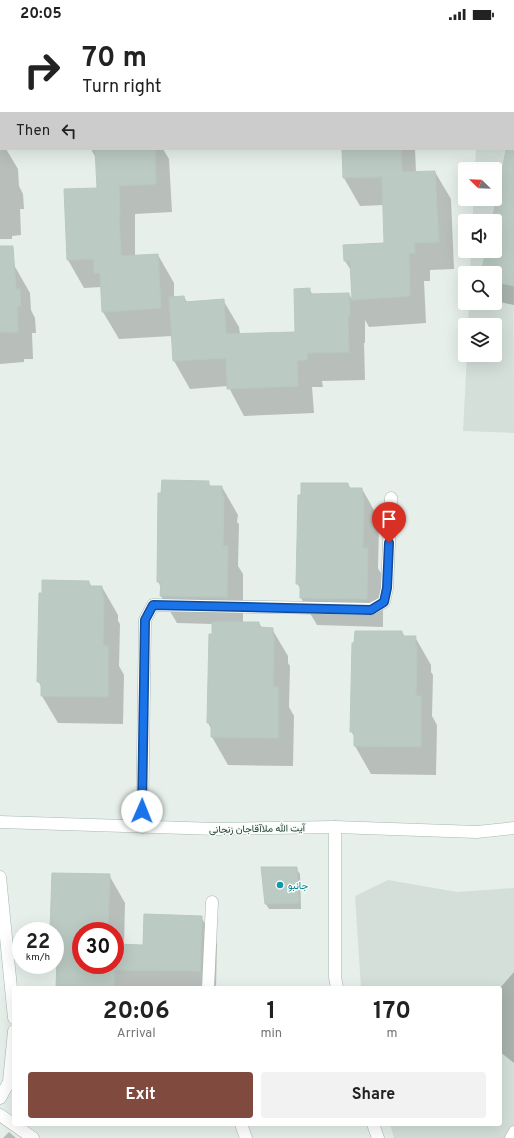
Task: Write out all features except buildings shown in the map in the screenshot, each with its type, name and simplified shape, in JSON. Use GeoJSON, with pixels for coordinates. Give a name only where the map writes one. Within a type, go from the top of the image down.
{"type":"FeatureCollection","features":[{"type":"Feature","properties":{"kind":"street"},"geometry":{"type":"LineString","coordinates":[[142,827],[145,620],[153,605],[371,610],[384,602],[387,588],[391,498]]}},
{"type":"Feature","properties":{"kind":"street","name":"آیت الله ملاآقاجان زنجانی"},"geometry":{"type":"LineString","coordinates":[[0,822],[217,829],[335,827],[477,832],[514,828]]}},
{"type":"Feature","properties":{"kind":"street"},"geometry":{"type":"LineString","coordinates":[[335,827],[335,977],[337,986]]}},
{"type":"Feature","properties":{"kind":"street"},"geometry":{"type":"LineString","coordinates":[[0,877],[12,998]]}},
{"type":"Feature","properties":{"kind":"street"},"geometry":{"type":"LineString","coordinates":[[208,986],[212,902]]}},
{"type":"Feature","properties":{"kind":"street"},"geometry":{"type":"LineString","coordinates":[[0,1098],[9,1082],[12,1051]]}},
{"type":"Feature","properties":{"kind":"street"},"geometry":{"type":"LineString","coordinates":[[0,1115],[12,1123]]}},
{"type":"Feature","properties":{"kind":"street"},"geometry":{"type":"LineString","coordinates":[[16,1126],[33,1138]]}},
{"type":"Feature","properties":{"kind":"street"},"geometry":{"type":"LineString","coordinates":[[242,1126],[246,1138]]}},
{"type":"Feature","properties":{"kind":"street"},"geometry":{"type":"LineString","coordinates":[[374,1126],[378,1138]]}},
{"type":"Feature","properties":{"kind":"lane"},"geometry":{"type":"LineString","coordinates":[[510,1138],[514,1131]]}},
{"type":"Feature","properties":{"kind":"shaded area"},"geometry":{"type":"Polygon","coordinates":[[[476,150],[513,150],[514,433],[463,431],[467,362],[502,362],[502,318],[468,318],[469,310],[502,310],[502,266],[470,266],[471,258],[502,258],[502,214],[473,214],[473,206],[502,206],[502,162],[475,162],[476,150]]]}},
{"type":"Feature","properties":{"kind":"shaded area"},"geometry":{"type":"Polygon","coordinates":[[[388,880],[457,892],[514,888],[514,1138],[394,1138],[391,1126],[502,1126],[502,986],[361,986],[355,896],[388,880]]]}},
{"type":"Feature","properties":{"kind":"place","name":"جانبو"},"geometry":{"type":"Point","coordinates":[280,885]}},
{"type":"Feature","properties":{"kind":"route"},"geometry":{"type":"LineString","coordinates":[[142,811],[145,620],[153,605],[371,610],[384,602],[387,588],[389,543]]}}]}
